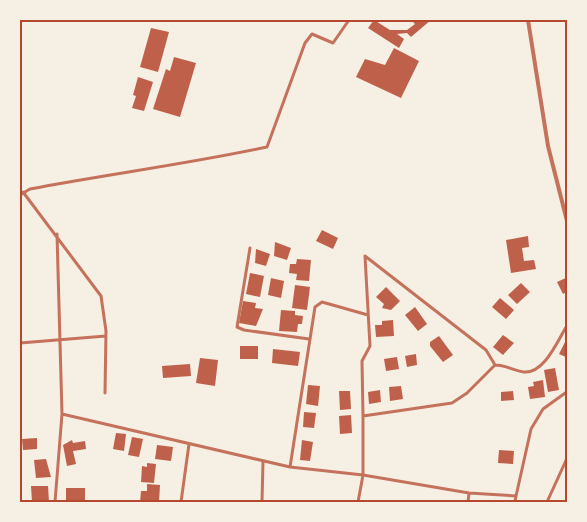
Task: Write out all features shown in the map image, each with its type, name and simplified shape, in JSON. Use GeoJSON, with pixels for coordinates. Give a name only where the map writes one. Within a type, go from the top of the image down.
{"type":"FeatureCollection","features":[{"type":"Feature","properties":{"kind":"street"},"geometry":{"type":"LineString","coordinates":[[20,195],[23,192],[267,147],[305,43],[312,34],[333,43],[349,20]]}},
{"type":"Feature","properties":{"kind":"street"},"geometry":{"type":"LineString","coordinates":[[528,20],[548,146],[567,225]]}},
{"type":"Feature","properties":{"kind":"street"},"geometry":{"type":"LineString","coordinates":[[23,192],[57,234],[101,296],[106,336],[105,393]]}},
{"type":"Feature","properties":{"kind":"street"},"geometry":{"type":"LineString","coordinates":[[55,502],[62,414],[57,234]]}},
{"type":"Feature","properties":{"kind":"street"},"geometry":{"type":"LineString","coordinates":[[250,248],[237,327],[309,339]]}},
{"type":"Feature","properties":{"kind":"street"},"geometry":{"type":"LineString","coordinates":[[358,502],[363,475],[362,362],[370,346],[365,256],[486,350],[495,365],[522,372],[532,372],[543,363],[567,324]]}},
{"type":"Feature","properties":{"kind":"street"},"geometry":{"type":"LineString","coordinates":[[290,467],[315,307],[322,302],[368,315]]}},
{"type":"Feature","properties":{"kind":"street"},"geometry":{"type":"LineString","coordinates":[[20,343],[106,336]]}},
{"type":"Feature","properties":{"kind":"street"},"geometry":{"type":"LineString","coordinates":[[363,416],[452,403],[467,393],[495,365]]}},
{"type":"Feature","properties":{"kind":"street"},"geometry":{"type":"LineString","coordinates":[[520,502],[515,502],[531,429],[543,409],[567,391]]}},
{"type":"Feature","properties":{"kind":"street"},"geometry":{"type":"LineString","coordinates":[[62,414],[290,467],[363,475],[469,493],[516,496]]}},
{"type":"Feature","properties":{"kind":"street"},"geometry":{"type":"LineString","coordinates":[[181,502],[189,444]]}},
{"type":"Feature","properties":{"kind":"street"},"geometry":{"type":"LineString","coordinates":[[547,502],[567,456]]}},
{"type":"Feature","properties":{"kind":"street"},"geometry":{"type":"LineString","coordinates":[[262,502],[263,461]]}},
{"type":"Feature","properties":{"kind":"street"},"geometry":{"type":"LineString","coordinates":[[468,502],[469,493]]}},
{"type":"Feature","properties":{"kind":"building"},"geometry":{"type":"Polygon","coordinates":[[[374,20],[390,30],[407,30],[415,24],[411,20],[431,20],[411,37],[407,33],[397,34],[404,39],[399,48],[368,28],[374,20]]]}},
{"type":"Feature","properties":{"kind":"building"},"geometry":{"type":"Polygon","coordinates":[[[151,28],[169,32],[158,72],[140,67],[151,28]]]}},
{"type":"Feature","properties":{"kind":"building"},"geometry":{"type":"Polygon","coordinates":[[[394,48],[419,61],[401,98],[356,77],[365,59],[385,65],[394,48]]]}},
{"type":"Feature","properties":{"kind":"building"},"geometry":{"type":"Polygon","coordinates":[[[174,57],[196,63],[180,117],[153,109],[166,69],[170,71],[174,57]]]}},
{"type":"Feature","properties":{"kind":"building"},"geometry":{"type":"Polygon","coordinates":[[[138,77],[153,82],[144,111],[132,108],[138,77]]]}},
{"type":"Feature","properties":{"kind":"building"},"geometry":{"type":"Polygon","coordinates":[[[322,230],[338,238],[333,249],[316,241],[322,230]]]}},
{"type":"Feature","properties":{"kind":"building"},"geometry":{"type":"Polygon","coordinates":[[[528,236],[529,247],[522,248],[524,261],[534,260],[536,269],[511,273],[506,240],[528,236]]]}},
{"type":"Feature","properties":{"kind":"building"},"geometry":{"type":"Polygon","coordinates":[[[275,242],[291,248],[287,260],[274,256],[275,242]]]}},
{"type":"Feature","properties":{"kind":"building"},"geometry":{"type":"Polygon","coordinates":[[[256,249],[270,254],[266,266],[255,263],[256,249]]]}},
{"type":"Feature","properties":{"kind":"building"},"geometry":{"type":"Polygon","coordinates":[[[297,259],[311,260],[309,281],[296,280],[297,274],[289,273],[290,264],[296,264],[297,259]]]}},
{"type":"Feature","properties":{"kind":"building"},"geometry":{"type":"Polygon","coordinates":[[[250,273],[264,276],[260,297],[246,294],[250,273]]]}},
{"type":"Feature","properties":{"kind":"building"},"geometry":{"type":"Polygon","coordinates":[[[568,277],[568,291],[563,294],[557,282],[568,277]]]}},
{"type":"Feature","properties":{"kind":"building"},"geometry":{"type":"Polygon","coordinates":[[[271,278],[284,281],[281,298],[268,295],[271,278]]]}},
{"type":"Feature","properties":{"kind":"building"},"geometry":{"type":"Polygon","coordinates":[[[521,283],[530,292],[517,304],[508,295],[521,283]]]}},
{"type":"Feature","properties":{"kind":"building"},"geometry":{"type":"Polygon","coordinates":[[[295,285],[310,287],[307,310],[292,308],[295,285]]]}},
{"type":"Feature","properties":{"kind":"building"},"geometry":{"type":"Polygon","coordinates":[[[386,287],[400,301],[391,310],[382,308],[384,304],[376,297],[386,287]]]}},
{"type":"Feature","properties":{"kind":"building"},"geometry":{"type":"Polygon","coordinates":[[[500,298],[514,310],[506,319],[492,307],[500,298]]]}},
{"type":"Feature","properties":{"kind":"building"},"geometry":{"type":"Polygon","coordinates":[[[243,301],[256,303],[255,308],[263,309],[256,326],[239,323],[243,301]]]}},
{"type":"Feature","properties":{"kind":"building"},"geometry":{"type":"Polygon","coordinates":[[[415,307],[427,324],[418,331],[405,315],[415,307]]]}},
{"type":"Feature","properties":{"kind":"building"},"geometry":{"type":"Polygon","coordinates":[[[281,310],[295,311],[295,315],[303,316],[302,324],[298,324],[297,332],[279,331],[281,310]]]}},
{"type":"Feature","properties":{"kind":"building"},"geometry":{"type":"Polygon","coordinates":[[[393,320],[394,336],[376,337],[375,325],[382,325],[382,321],[393,320]]]}},
{"type":"Feature","properties":{"kind":"building"},"geometry":{"type":"Polygon","coordinates":[[[503,335],[514,343],[503,355],[493,347],[503,335]]]}},
{"type":"Feature","properties":{"kind":"building"},"geometry":{"type":"Polygon","coordinates":[[[439,336],[453,355],[443,362],[430,346],[430,342],[439,336]]]}},
{"type":"Feature","properties":{"kind":"building"},"geometry":{"type":"Polygon","coordinates":[[[565,342],[568,343],[568,358],[559,354],[565,342]]]}},
{"type":"Feature","properties":{"kind":"building"},"geometry":{"type":"Polygon","coordinates":[[[240,346],[258,346],[258,359],[240,359],[240,346]]]}},
{"type":"Feature","properties":{"kind":"building"},"geometry":{"type":"Polygon","coordinates":[[[273,349],[300,352],[298,366],[272,363],[273,349]]]}},
{"type":"Feature","properties":{"kind":"building"},"geometry":{"type":"Polygon","coordinates":[[[416,354],[417,365],[407,367],[405,356],[416,354]]]}},
{"type":"Feature","properties":{"kind":"building"},"geometry":{"type":"Polygon","coordinates":[[[397,357],[399,369],[386,371],[384,359],[397,357]]]}},
{"type":"Feature","properties":{"kind":"building"},"geometry":{"type":"Polygon","coordinates":[[[200,358],[218,360],[215,386],[196,383],[200,358]]]}},
{"type":"Feature","properties":{"kind":"building"},"geometry":{"type":"Polygon","coordinates":[[[190,364],[191,376],[163,378],[162,366],[190,364]]]}},
{"type":"Feature","properties":{"kind":"building"},"geometry":{"type":"Polygon","coordinates":[[[555,368],[559,390],[548,392],[544,370],[555,368]]]}},
{"type":"Feature","properties":{"kind":"building"},"geometry":{"type":"Polygon","coordinates":[[[543,380],[545,397],[530,399],[528,387],[534,386],[533,382],[543,380]]]}},
{"type":"Feature","properties":{"kind":"building"},"geometry":{"type":"Polygon","coordinates":[[[308,385],[320,386],[318,406],[306,404],[308,385]]]}},
{"type":"Feature","properties":{"kind":"building"},"geometry":{"type":"Polygon","coordinates":[[[401,386],[403,399],[390,401],[389,387],[401,386]]]}},
{"type":"Feature","properties":{"kind":"building"},"geometry":{"type":"Polygon","coordinates":[[[380,390],[381,402],[369,404],[368,392],[380,390]]]}},
{"type":"Feature","properties":{"kind":"building"},"geometry":{"type":"Polygon","coordinates":[[[339,391],[350,391],[351,409],[340,410],[339,391]]]}},
{"type":"Feature","properties":{"kind":"building"},"geometry":{"type":"Polygon","coordinates":[[[513,391],[514,400],[501,401],[501,392],[513,391]]]}},
{"type":"Feature","properties":{"kind":"building"},"geometry":{"type":"Polygon","coordinates":[[[304,412],[316,413],[314,428],[303,427],[304,412]]]}},
{"type":"Feature","properties":{"kind":"building"},"geometry":{"type":"Polygon","coordinates":[[[351,415],[352,433],[340,434],[339,416],[351,415]]]}},
{"type":"Feature","properties":{"kind":"building"},"geometry":{"type":"Polygon","coordinates":[[[116,433],[126,434],[124,451],[113,449],[116,433]]]}},
{"type":"Feature","properties":{"kind":"building"},"geometry":{"type":"Polygon","coordinates":[[[132,437],[143,439],[139,457],[128,455],[132,437]]]}},
{"type":"Feature","properties":{"kind":"building"},"geometry":{"type":"Polygon","coordinates":[[[37,438],[37,449],[23,450],[22,439],[37,438]]]}},
{"type":"Feature","properties":{"kind":"building"},"geometry":{"type":"Polygon","coordinates":[[[72,440],[73,443],[85,441],[86,449],[73,451],[76,464],[67,466],[63,445],[72,440]]]}},
{"type":"Feature","properties":{"kind":"building"},"geometry":{"type":"Polygon","coordinates":[[[302,440],[313,442],[310,461],[300,460],[302,440]]]}},
{"type":"Feature","properties":{"kind":"building"},"geometry":{"type":"Polygon","coordinates":[[[157,445],[173,447],[171,461],[155,459],[157,445]]]}},
{"type":"Feature","properties":{"kind":"building"},"geometry":{"type":"Polygon","coordinates":[[[499,450],[514,451],[513,464],[498,463],[499,450]]]}},
{"type":"Feature","properties":{"kind":"building"},"geometry":{"type":"Polygon","coordinates":[[[46,459],[51,477],[36,478],[34,460],[46,459]]]}},
{"type":"Feature","properties":{"kind":"building"},"geometry":{"type":"Polygon","coordinates":[[[147,463],[156,464],[154,483],[141,482],[142,466],[147,467],[147,463]]]}},
{"type":"Feature","properties":{"kind":"building"},"geometry":{"type":"Polygon","coordinates":[[[147,484],[160,485],[159,502],[140,502],[141,491],[147,491],[147,484]]]}},
{"type":"Feature","properties":{"kind":"building"},"geometry":{"type":"Polygon","coordinates":[[[31,486],[48,486],[49,502],[32,502],[31,486]]]}},
{"type":"Feature","properties":{"kind":"building"},"geometry":{"type":"Polygon","coordinates":[[[66,488],[85,488],[85,502],[66,502],[66,488]]]}}]}
